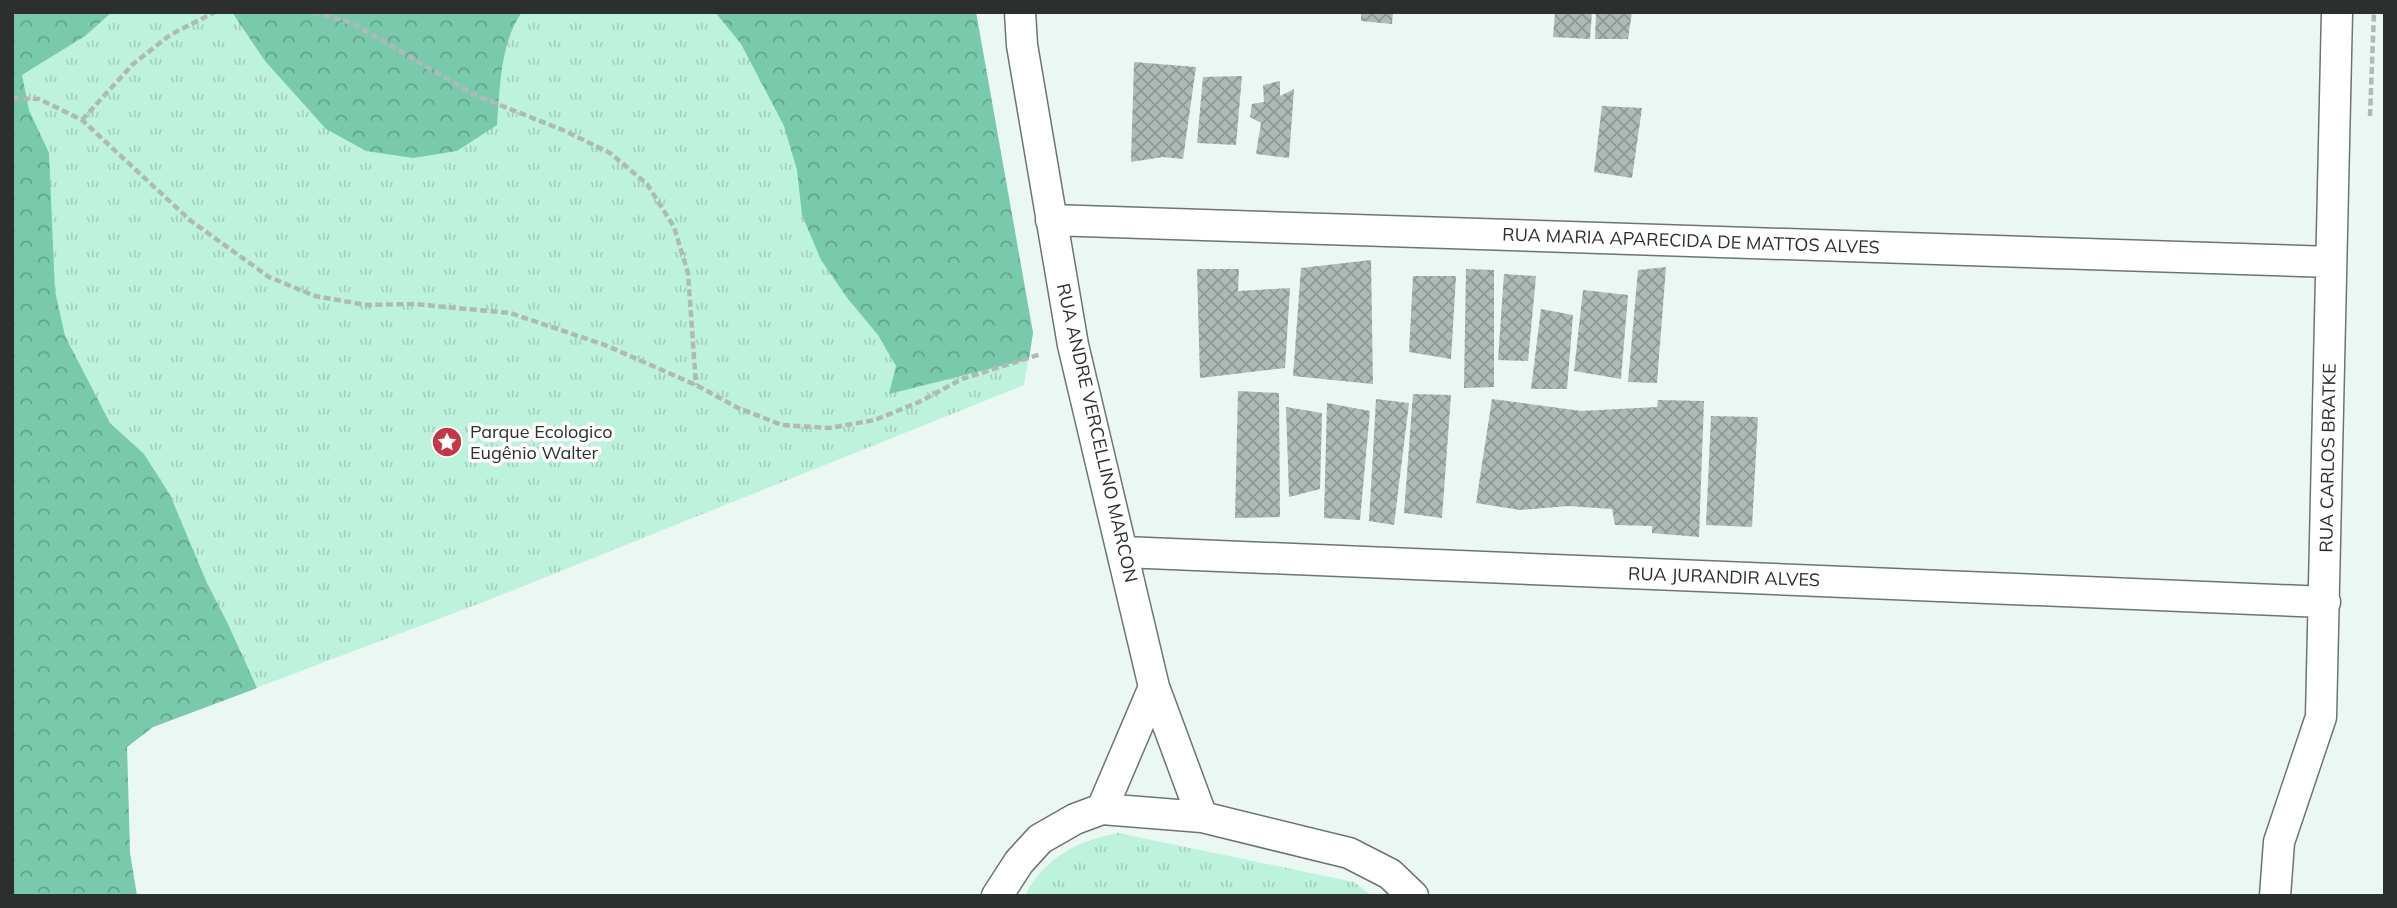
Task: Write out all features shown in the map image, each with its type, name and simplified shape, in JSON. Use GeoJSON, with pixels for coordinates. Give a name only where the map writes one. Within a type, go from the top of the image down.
{"type":"FeatureCollection","features":[{"type":"Feature","properties":{"kind":"street","name":"RUA ANDRE VERCELLINO MARCON"},"geometry":{"type":"LineString","coordinates":[[1020,12],[1022,45],[1073,345],[1154,687],[1202,817]]}},
{"type":"Feature","properties":{"kind":"street","name":"RUA CARLOS BRATKE"},"geometry":{"type":"LineString","coordinates":[[2275,896],[2279,842],[2315,742],[2321,717],[2337,12]]}},
{"type":"Feature","properties":{"kind":"street","name":"RUA MARIA APARECIDA DE MATTOS ALVES"},"geometry":{"type":"LineString","coordinates":[[1051,220],[2331,261]]}},
{"type":"Feature","properties":{"kind":"street","name":"RUA JURANDIR ALVES"},"geometry":{"type":"LineString","coordinates":[[1124,552],[2325,603]]}},
{"type":"Feature","properties":{"kind":"street"},"geometry":{"type":"LineString","coordinates":[[1102,809],[1154,687]]}},
{"type":"Feature","properties":{"kind":"street"},"geometry":{"type":"LineString","coordinates":[[997,896],[1019,862],[1040,839],[1102,809],[1202,817],[1349,853],[1390,874],[1413,896]]}},
{"type":"Feature","properties":{"kind":"path"},"geometry":{"type":"LineString","coordinates":[[82,120],[133,64],[170,35],[215,12]]}},
{"type":"Feature","properties":{"kind":"path"},"geometry":{"type":"LineString","coordinates":[[313,12],[352,23],[475,95],[610,153],[647,184],[674,227],[688,273],[696,385]]}},
{"type":"Feature","properties":{"kind":"path"},"geometry":{"type":"LineString","coordinates":[[12,98],[39,99],[82,120],[191,221],[269,277],[315,296],[366,305],[414,303],[510,313],[606,345],[696,385],[738,408],[782,425],[830,428],[876,420],[919,402],[962,379],[1006,363],[1073,345]]}},
{"type":"Feature","properties":{"kind":"green space","name":"Parque Ecologico Eugênio Walter"},"geometry":{"type":"Polygon","coordinates":[[[12,12],[976,12],[1033,333],[1024,385],[486,601],[153,727],[127,747],[130,853],[137,896],[12,896],[12,12]]]}},
{"type":"Feature","properties":{"kind":"green space"},"geometry":{"type":"Polygon","coordinates":[[[12,12],[112,12],[85,36],[22,75],[29,110],[49,153],[55,291],[65,336],[110,423],[144,454],[170,495],[207,583],[257,688],[153,727],[127,747],[130,853],[137,896],[12,896],[12,12]]]}},
{"type":"Feature","properties":{"kind":"green space"},"geometry":{"type":"Polygon","coordinates":[[[232,12],[522,12],[505,52],[497,125],[457,151],[413,158],[366,151],[326,129],[265,61],[232,12]]]}},
{"type":"Feature","properties":{"kind":"green space"},"geometry":{"type":"Polygon","coordinates":[[[715,12],[976,12],[1033,333],[1029,359],[889,394],[896,366],[878,335],[848,299],[821,260],[802,215],[797,170],[784,126],[741,44],[715,12]]]}},
{"type":"Feature","properties":{"kind":"green space"},"geometry":{"type":"Polygon","coordinates":[[[1118,833],[1354,882],[1372,896],[1025,896],[1052,861],[1090,840],[1118,833]]]}},
{"type":"Feature","properties":{"kind":"building"},"geometry":{"type":"Polygon","coordinates":[[[1361,12],[1393,12],[1392,24],[1361,21],[1361,12]]]}},
{"type":"Feature","properties":{"kind":"building"},"geometry":{"type":"Polygon","coordinates":[[[1555,12],[1592,12],[1590,39],[1553,37],[1555,12]]]}},
{"type":"Feature","properties":{"kind":"building"},"geometry":{"type":"Polygon","coordinates":[[[1596,12],[1632,12],[1628,39],[1595,39],[1596,12]]]}},
{"type":"Feature","properties":{"kind":"building"},"geometry":{"type":"Polygon","coordinates":[[[1134,62],[1196,67],[1183,159],[1163,157],[1131,162],[1134,62]]]}},
{"type":"Feature","properties":{"kind":"building"},"geometry":{"type":"Polygon","coordinates":[[[1242,76],[1236,145],[1197,143],[1203,77],[1242,76]]]}},
{"type":"Feature","properties":{"kind":"building"},"geometry":{"type":"Polygon","coordinates":[[[1280,81],[1280,96],[1294,89],[1289,158],[1256,154],[1261,123],[1250,117],[1252,104],[1264,102],[1263,85],[1280,81]]]}},
{"type":"Feature","properties":{"kind":"building"},"geometry":{"type":"Polygon","coordinates":[[[1602,106],[1642,108],[1632,178],[1594,172],[1602,106]]]}},
{"type":"Feature","properties":{"kind":"building"},"geometry":{"type":"Polygon","coordinates":[[[1371,260],[1373,384],[1293,376],[1301,268],[1371,260]]]}},
{"type":"Feature","properties":{"kind":"building"},"geometry":{"type":"Polygon","coordinates":[[[1666,267],[1657,383],[1628,382],[1638,270],[1666,267]]]}},
{"type":"Feature","properties":{"kind":"building"},"geometry":{"type":"Polygon","coordinates":[[[1197,269],[1239,269],[1238,291],[1290,288],[1285,368],[1200,378],[1197,269]]]}},
{"type":"Feature","properties":{"kind":"building"},"geometry":{"type":"Polygon","coordinates":[[[1466,269],[1494,270],[1494,387],[1464,388],[1466,269]]]}},
{"type":"Feature","properties":{"kind":"building"},"geometry":{"type":"Polygon","coordinates":[[[1504,274],[1536,276],[1528,361],[1498,360],[1504,274]]]}},
{"type":"Feature","properties":{"kind":"building"},"geometry":{"type":"Polygon","coordinates":[[[1413,276],[1456,276],[1451,359],[1409,352],[1413,276]]]}},
{"type":"Feature","properties":{"kind":"building"},"geometry":{"type":"Polygon","coordinates":[[[1583,290],[1628,295],[1621,379],[1574,371],[1583,290]]]}},
{"type":"Feature","properties":{"kind":"building"},"geometry":{"type":"Polygon","coordinates":[[[1541,309],[1573,315],[1567,389],[1531,389],[1541,309]]]}},
{"type":"Feature","properties":{"kind":"building"},"geometry":{"type":"Polygon","coordinates":[[[1238,391],[1279,393],[1280,517],[1235,518],[1238,391]]]}},
{"type":"Feature","properties":{"kind":"building"},"geometry":{"type":"Polygon","coordinates":[[[1413,394],[1451,395],[1442,518],[1404,513],[1413,394]]]}},
{"type":"Feature","properties":{"kind":"building"},"geometry":{"type":"Polygon","coordinates":[[[1376,399],[1409,403],[1394,525],[1369,521],[1376,399]]]}},
{"type":"Feature","properties":{"kind":"building"},"geometry":{"type":"Polygon","coordinates":[[[1492,399],[1581,411],[1657,407],[1658,400],[1704,401],[1699,537],[1652,533],[1652,526],[1615,525],[1612,509],[1568,506],[1520,510],[1476,503],[1492,399]]]}},
{"type":"Feature","properties":{"kind":"building"},"geometry":{"type":"Polygon","coordinates":[[[1327,403],[1370,411],[1360,520],[1324,518],[1327,403]]]}},
{"type":"Feature","properties":{"kind":"building"},"geometry":{"type":"Polygon","coordinates":[[[1286,407],[1322,413],[1320,489],[1289,497],[1286,407]]]}},
{"type":"Feature","properties":{"kind":"building"},"geometry":{"type":"Polygon","coordinates":[[[1711,416],[1758,417],[1752,527],[1706,525],[1711,416]]]}},
{"type":"Feature","properties":{"kind":"place","name":"Parque Ecologico Eugênio Walter"},"geometry":{"type":"Point","coordinates":[447,442]}}]}
